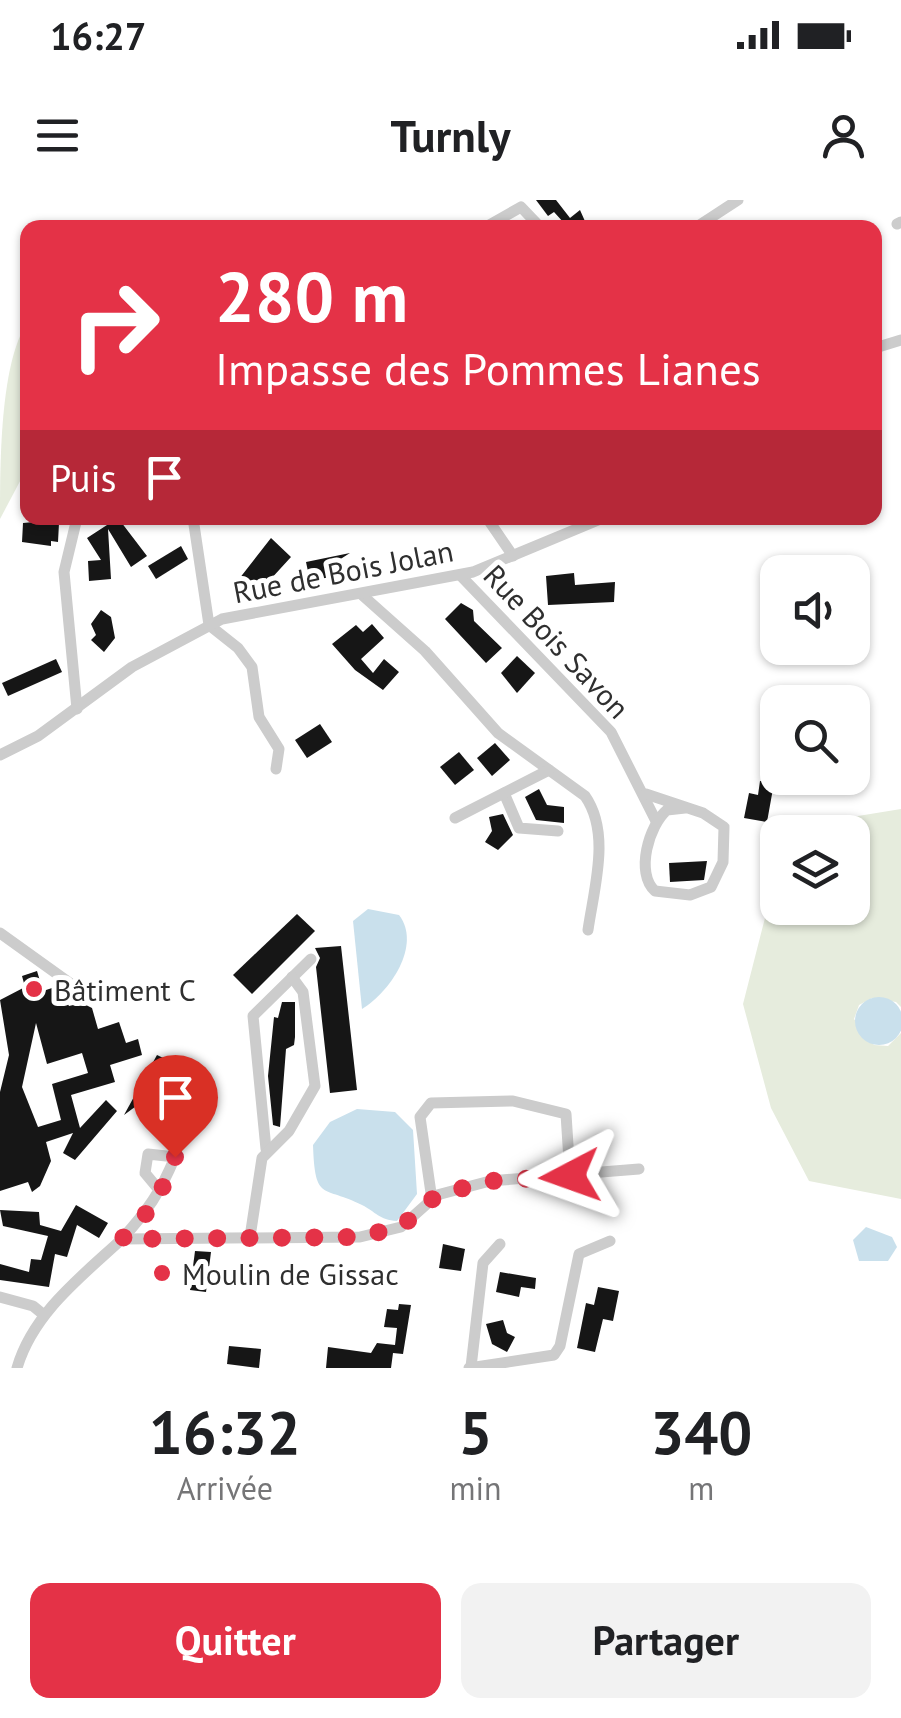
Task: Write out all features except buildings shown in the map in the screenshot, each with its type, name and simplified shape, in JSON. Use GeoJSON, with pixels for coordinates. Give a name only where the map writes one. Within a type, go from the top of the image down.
{"type":"FeatureCollection","features":[{"type":"Feature","properties":{"kind":"street"},"geometry":{"type":"LineString","coordinates":[[708,220],[738,200]]}},
{"type":"Feature","properties":{"kind":"street"},"geometry":{"type":"LineString","coordinates":[[498,220],[521,207],[533,220]]}},
{"type":"Feature","properties":{"kind":"street"},"geometry":{"type":"LineString","coordinates":[[75,525],[64,572],[77,709]]}},
{"type":"Feature","properties":{"kind":"street"},"geometry":{"type":"LineString","coordinates":[[193,525],[209,625],[238,648],[252,667],[259,717],[279,749],[276,769]]}},
{"type":"Feature","properties":{"kind":"street"},"geometry":{"type":"LineString","coordinates":[[491,525],[513,556]]}},
{"type":"Feature","properties":{"kind":"street","name":"Rue de Bois Jolan"},"geometry":{"type":"LineString","coordinates":[[0,755],[77,709],[132,667],[209,625],[286,604],[460,575],[513,556],[578,525]]}},
{"type":"Feature","properties":{"kind":"street","name":"Rue Bois Savon"},"geometry":{"type":"LineString","coordinates":[[460,575],[611,732],[646,794],[656,821]]}},
{"type":"Feature","properties":{"kind":"street"},"geometry":{"type":"LineString","coordinates":[[361,594],[425,651],[498,734],[585,796],[594,809],[598,864],[588,930]]}},
{"type":"Feature","properties":{"kind":"street"},"geometry":{"type":"LineString","coordinates":[[455,818],[548,770]]}},
{"type":"Feature","properties":{"kind":"street"},"geometry":{"type":"LineString","coordinates":[[504,793],[519,828],[558,830]]}},
{"type":"Feature","properties":{"kind":"street"},"geometry":{"type":"LineString","coordinates":[[646,794],[686,808],[718,821],[726,833],[718,880],[702,892],[676,895],[650,887],[645,873],[656,821],[667,810],[686,808]]}},
{"type":"Feature","properties":{"kind":"street"},"geometry":{"type":"LineString","coordinates":[[0,933],[92,999]]}},
{"type":"Feature","properties":{"kind":"street"},"geometry":{"type":"LineString","coordinates":[[250,1237],[266,1149],[252,1016],[311,958]]}},
{"type":"Feature","properties":{"kind":"street"},"geometry":{"type":"LineString","coordinates":[[266,1149],[289,1131],[315,1086],[303,992],[292,977]]}},
{"type":"Feature","properties":{"kind":"street"},"geometry":{"type":"LineString","coordinates":[[432,1200],[420,1117],[432,1103],[513,1101],[566,1114],[570,1176]]}},
{"type":"Feature","properties":{"kind":"street"},"geometry":{"type":"LineString","coordinates":[[122,1239],[360,1237],[402,1226],[432,1200],[490,1181],[639,1169]]}},
{"type":"Feature","properties":{"kind":"street"},"geometry":{"type":"LineString","coordinates":[[17,1368],[23,1347],[44,1315],[122,1239],[160,1192]]}},
{"type":"Feature","properties":{"kind":"street"},"geometry":{"type":"LineString","coordinates":[[500,1244],[483,1263],[470,1368],[554,1355],[560,1346],[579,1254],[610,1240]]}},
{"type":"Feature","properties":{"kind":"street"},"geometry":{"type":"LineString","coordinates":[[0,1297],[33,1306],[44,1315]]}},
{"type":"Feature","properties":{"kind":"green space"},"geometry":{"type":"Polygon","coordinates":[[[20,337],[20,481],[0,519],[1,443],[11,363],[20,337]]]}},
{"type":"Feature","properties":{"kind":"green space"},"geometry":{"type":"Polygon","coordinates":[[[901,809],[901,1007],[896,1002],[872,998],[859,1005],[854,1019],[874,1045],[888,1046],[901,1033],[901,1199],[809,1181],[771,1108],[743,1004],[763,925],[870,925],[870,815],[864,815],[901,809]]]}},
{"type":"Feature","properties":{"kind":"water"},"geometry":{"type":"Polygon","coordinates":[[[368,909],[399,915],[407,940],[392,980],[362,1009],[353,921],[368,909]]]}},
{"type":"Feature","properties":{"kind":"water"},"geometry":{"type":"Polygon","coordinates":[[[870,999],[888,999],[901,1012],[901,1030],[888,1043],[870,1043],[857,1030],[857,1012],[870,999]]]}},
{"type":"Feature","properties":{"kind":"water"},"geometry":{"type":"Polygon","coordinates":[[[357,1109],[395,1112],[413,1130],[417,1194],[397,1221],[324,1189],[316,1176],[313,1145],[330,1122],[357,1109]]]}},
{"type":"Feature","properties":{"kind":"water"},"geometry":{"type":"Polygon","coordinates":[[[866,1227],[892,1237],[897,1247],[888,1261],[859,1261],[853,1240],[866,1227]]]}},
{"type":"Feature","properties":{"kind":"place","name":"Bâtiment C"},"geometry":{"type":"Point","coordinates":[34,989]}},
{"type":"Feature","properties":{"kind":"place","name":"Moulin de Gissac"},"geometry":{"type":"Point","coordinates":[162,1273]}},
{"type":"Feature","properties":{"kind":"route"},"geometry":{"type":"LineString","coordinates":[[175,1157],[156,1203],[122,1239],[360,1237],[402,1226],[437,1195],[490,1181],[570,1176]]}}]}
